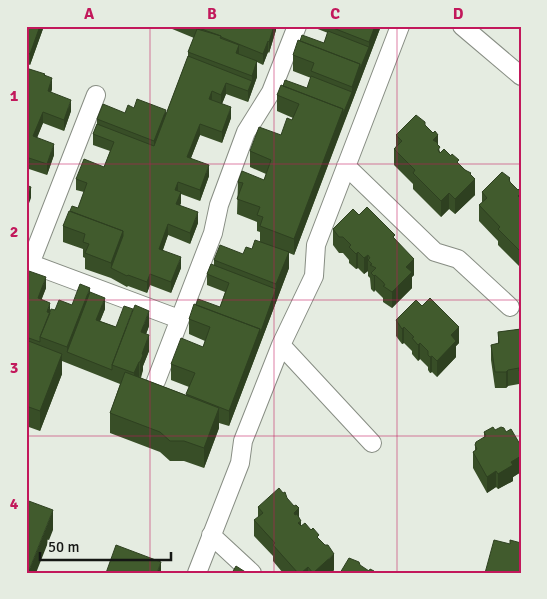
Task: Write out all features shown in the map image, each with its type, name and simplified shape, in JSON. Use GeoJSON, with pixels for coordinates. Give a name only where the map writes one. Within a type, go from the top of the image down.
{"type":"FeatureCollection","features":[{"type":"Feature","properties":{"kind":"street"},"geometry":{"type":"LineString","coordinates":[[156,381],[213,233],[219,205],[246,132],[271,92],[297,26]]}},
{"type":"Feature","properties":{"kind":"street"},"geometry":{"type":"LineString","coordinates":[[197,573],[240,463],[243,441],[281,344],[314,276],[316,245],[400,26]]}},
{"type":"Feature","properties":{"kind":"street"},"geometry":{"type":"LineString","coordinates":[[462,26],[521,76]]}},
{"type":"Feature","properties":{"kind":"street"},"geometry":{"type":"LineString","coordinates":[[96,95],[28,263],[179,319]]}},
{"type":"Feature","properties":{"kind":"street"},"geometry":{"type":"LineString","coordinates":[[346,166],[434,252],[458,258],[510,306]]}},
{"type":"Feature","properties":{"kind":"street"},"geometry":{"type":"LineString","coordinates":[[281,344],[372,443]]}},
{"type":"Feature","properties":{"kind":"street"},"geometry":{"type":"LineString","coordinates":[[211,535],[252,573]]}},
{"type":"Feature","properties":{"kind":"building"},"geometry":{"type":"Polygon","coordinates":[[[26,26],[40,26],[30,54],[26,52],[26,26]]]}},
{"type":"Feature","properties":{"kind":"building"},"geometry":{"type":"Polygon","coordinates":[[[197,26],[274,26],[263,54],[197,26]]]}},
{"type":"Feature","properties":{"kind":"building"},"geometry":{"type":"Polygon","coordinates":[[[328,26],[375,26],[369,42],[328,26]]]}},
{"type":"Feature","properties":{"kind":"building"},"geometry":{"type":"Polygon","coordinates":[[[197,29],[221,36],[220,38],[239,45],[236,53],[257,61],[252,76],[188,52],[197,29]]]}},
{"type":"Feature","properties":{"kind":"building"},"geometry":{"type":"Polygon","coordinates":[[[328,31],[369,47],[360,69],[360,64],[300,41],[302,35],[324,43],[328,31]]]}},
{"type":"Feature","properties":{"kind":"building"},"geometry":{"type":"Polygon","coordinates":[[[298,40],[360,64],[352,87],[311,71],[314,63],[293,55],[298,40]]]}},
{"type":"Feature","properties":{"kind":"building"},"geometry":{"type":"Polygon","coordinates":[[[188,56],[252,81],[248,91],[226,83],[221,95],[212,91],[209,99],[231,107],[222,132],[200,124],[187,157],[209,165],[200,190],[178,182],[175,190],[181,192],[176,204],[198,212],[190,233],[168,224],[159,249],[181,257],[171,282],[150,274],[147,282],[127,276],[111,268],[123,236],[123,231],[70,211],[72,206],[78,208],[87,183],[76,179],[84,159],[104,167],[114,142],[93,134],[97,124],[154,146],[188,56]]]}},
{"type":"Feature","properties":{"kind":"building"},"geometry":{"type":"Polygon","coordinates":[[[26,68],[52,78],[48,91],[71,100],[64,120],[43,112],[33,136],[54,144],[47,164],[26,157],[26,68]]]}},
{"type":"Feature","properties":{"kind":"building"},"geometry":{"type":"Polygon","coordinates":[[[311,76],[352,92],[343,114],[343,109],[283,86],[285,80],[307,88],[311,76]]]}},
{"type":"Feature","properties":{"kind":"building"},"geometry":{"type":"Polygon","coordinates":[[[281,85],[343,109],[294,239],[260,226],[263,217],[257,215],[260,207],[237,199],[243,183],[238,182],[242,171],[264,180],[271,160],[250,151],[259,127],[281,135],[287,118],[292,120],[299,104],[277,95],[281,85]]]}},
{"type":"Feature","properties":{"kind":"building"},"geometry":{"type":"Polygon","coordinates":[[[137,99],[166,110],[154,141],[97,119],[103,104],[125,113],[128,105],[134,108],[137,99]]]}},
{"type":"Feature","properties":{"kind":"building"},"geometry":{"type":"Polygon","coordinates":[[[416,115],[425,122],[425,125],[433,133],[435,131],[438,135],[433,140],[438,143],[440,153],[444,149],[451,156],[452,154],[459,160],[457,162],[471,173],[475,179],[455,199],[449,193],[441,201],[413,173],[415,170],[394,149],[402,141],[396,135],[416,115]]]}},
{"type":"Feature","properties":{"kind":"building"},"geometry":{"type":"Polygon","coordinates":[[[502,172],[510,178],[510,182],[518,190],[521,189],[521,193],[518,196],[521,197],[521,252],[498,229],[500,227],[479,205],[487,198],[482,192],[502,172]]]}},
{"type":"Feature","properties":{"kind":"building"},"geometry":{"type":"Polygon","coordinates":[[[26,185],[31,187],[28,197],[28,192],[26,192],[26,185]]]}},
{"type":"Feature","properties":{"kind":"building"},"geometry":{"type":"Polygon","coordinates":[[[367,207],[395,235],[393,237],[414,259],[406,267],[412,272],[392,292],[383,286],[385,285],[383,282],[371,273],[376,268],[370,265],[372,264],[368,260],[370,258],[368,255],[364,258],[358,252],[356,254],[349,247],[351,245],[343,237],[339,237],[333,229],[353,209],[359,215],[367,207]]]}},
{"type":"Feature","properties":{"kind":"building"},"geometry":{"type":"Polygon","coordinates":[[[69,211],[123,231],[111,263],[85,253],[89,244],[83,242],[85,234],[63,226],[69,211]]]}},
{"type":"Feature","properties":{"kind":"building"},"geometry":{"type":"Polygon","coordinates":[[[255,240],[289,252],[276,284],[214,260],[220,245],[243,254],[246,247],[252,249],[255,240]]]}},
{"type":"Feature","properties":{"kind":"building"},"geometry":{"type":"Polygon","coordinates":[[[211,264],[276,289],[260,334],[260,329],[196,305],[198,299],[220,307],[229,283],[207,274],[211,264]]]}},
{"type":"Feature","properties":{"kind":"building"},"geometry":{"type":"Polygon","coordinates":[[[26,270],[46,277],[38,298],[50,303],[47,312],[50,313],[40,337],[40,342],[26,337],[26,270]]]}},
{"type":"Feature","properties":{"kind":"building"},"geometry":{"type":"Polygon","coordinates":[[[80,284],[90,288],[67,347],[40,337],[51,309],[55,310],[59,300],[72,305],[80,284]]]}},
{"type":"Feature","properties":{"kind":"building"},"geometry":{"type":"Polygon","coordinates":[[[90,292],[105,298],[96,320],[116,327],[124,306],[133,309],[112,365],[112,370],[67,352],[90,292]]]}},
{"type":"Feature","properties":{"kind":"building"},"geometry":{"type":"Polygon","coordinates":[[[430,298],[459,327],[451,335],[456,341],[437,361],[428,355],[428,351],[420,343],[418,345],[412,338],[414,337],[404,327],[402,329],[396,320],[416,300],[422,306],[430,298]]]}},
{"type":"Feature","properties":{"kind":"building"},"geometry":{"type":"Polygon","coordinates":[[[194,304],[260,329],[229,411],[186,394],[195,373],[171,364],[181,338],[203,347],[210,327],[189,319],[194,304]]]}},
{"type":"Feature","properties":{"kind":"building"},"geometry":{"type":"Polygon","coordinates":[[[135,305],[149,311],[141,332],[149,335],[143,355],[134,373],[112,365],[135,305]]]}},
{"type":"Feature","properties":{"kind":"building"},"geometry":{"type":"Polygon","coordinates":[[[521,329],[521,370],[519,371],[519,368],[506,372],[495,372],[491,345],[499,343],[498,332],[521,329]]]}},
{"type":"Feature","properties":{"kind":"building"},"geometry":{"type":"Polygon","coordinates":[[[26,340],[62,354],[40,411],[26,406],[26,340]]]}},
{"type":"Feature","properties":{"kind":"building"},"geometry":{"type":"Polygon","coordinates":[[[125,372],[219,408],[204,448],[184,441],[170,441],[160,432],[110,413],[125,372]]]}},
{"type":"Feature","properties":{"kind":"building"},"geometry":{"type":"Polygon","coordinates":[[[493,427],[495,430],[501,427],[504,428],[506,432],[511,429],[521,446],[521,456],[511,462],[513,465],[498,474],[496,471],[487,477],[473,452],[477,449],[476,442],[486,436],[484,432],[493,427]]]}},
{"type":"Feature","properties":{"kind":"building"},"geometry":{"type":"Polygon","coordinates":[[[279,488],[283,493],[285,492],[287,498],[294,506],[296,505],[299,508],[294,513],[295,515],[297,514],[301,521],[298,523],[301,526],[305,523],[311,530],[313,528],[319,535],[317,537],[325,545],[328,545],[334,554],[313,573],[308,567],[301,573],[298,573],[254,520],[263,513],[258,507],[279,488]]]}},
{"type":"Feature","properties":{"kind":"building"},"geometry":{"type":"Polygon","coordinates":[[[26,500],[53,510],[28,573],[26,573],[26,500]]]}},
{"type":"Feature","properties":{"kind":"building"},"geometry":{"type":"Polygon","coordinates":[[[494,540],[510,544],[510,540],[521,543],[521,573],[485,573],[494,540]]]}},
{"type":"Feature","properties":{"kind":"building"},"geometry":{"type":"Polygon","coordinates":[[[116,545],[161,562],[157,573],[106,573],[116,545]]]}},
{"type":"Feature","properties":{"kind":"building"},"geometry":{"type":"Polygon","coordinates":[[[349,558],[359,562],[360,565],[369,571],[370,569],[374,571],[373,573],[340,573],[349,558]]]}},
{"type":"Feature","properties":{"kind":"building"},"geometry":{"type":"Polygon","coordinates":[[[236,566],[247,573],[232,573],[236,566]]]}}]}
